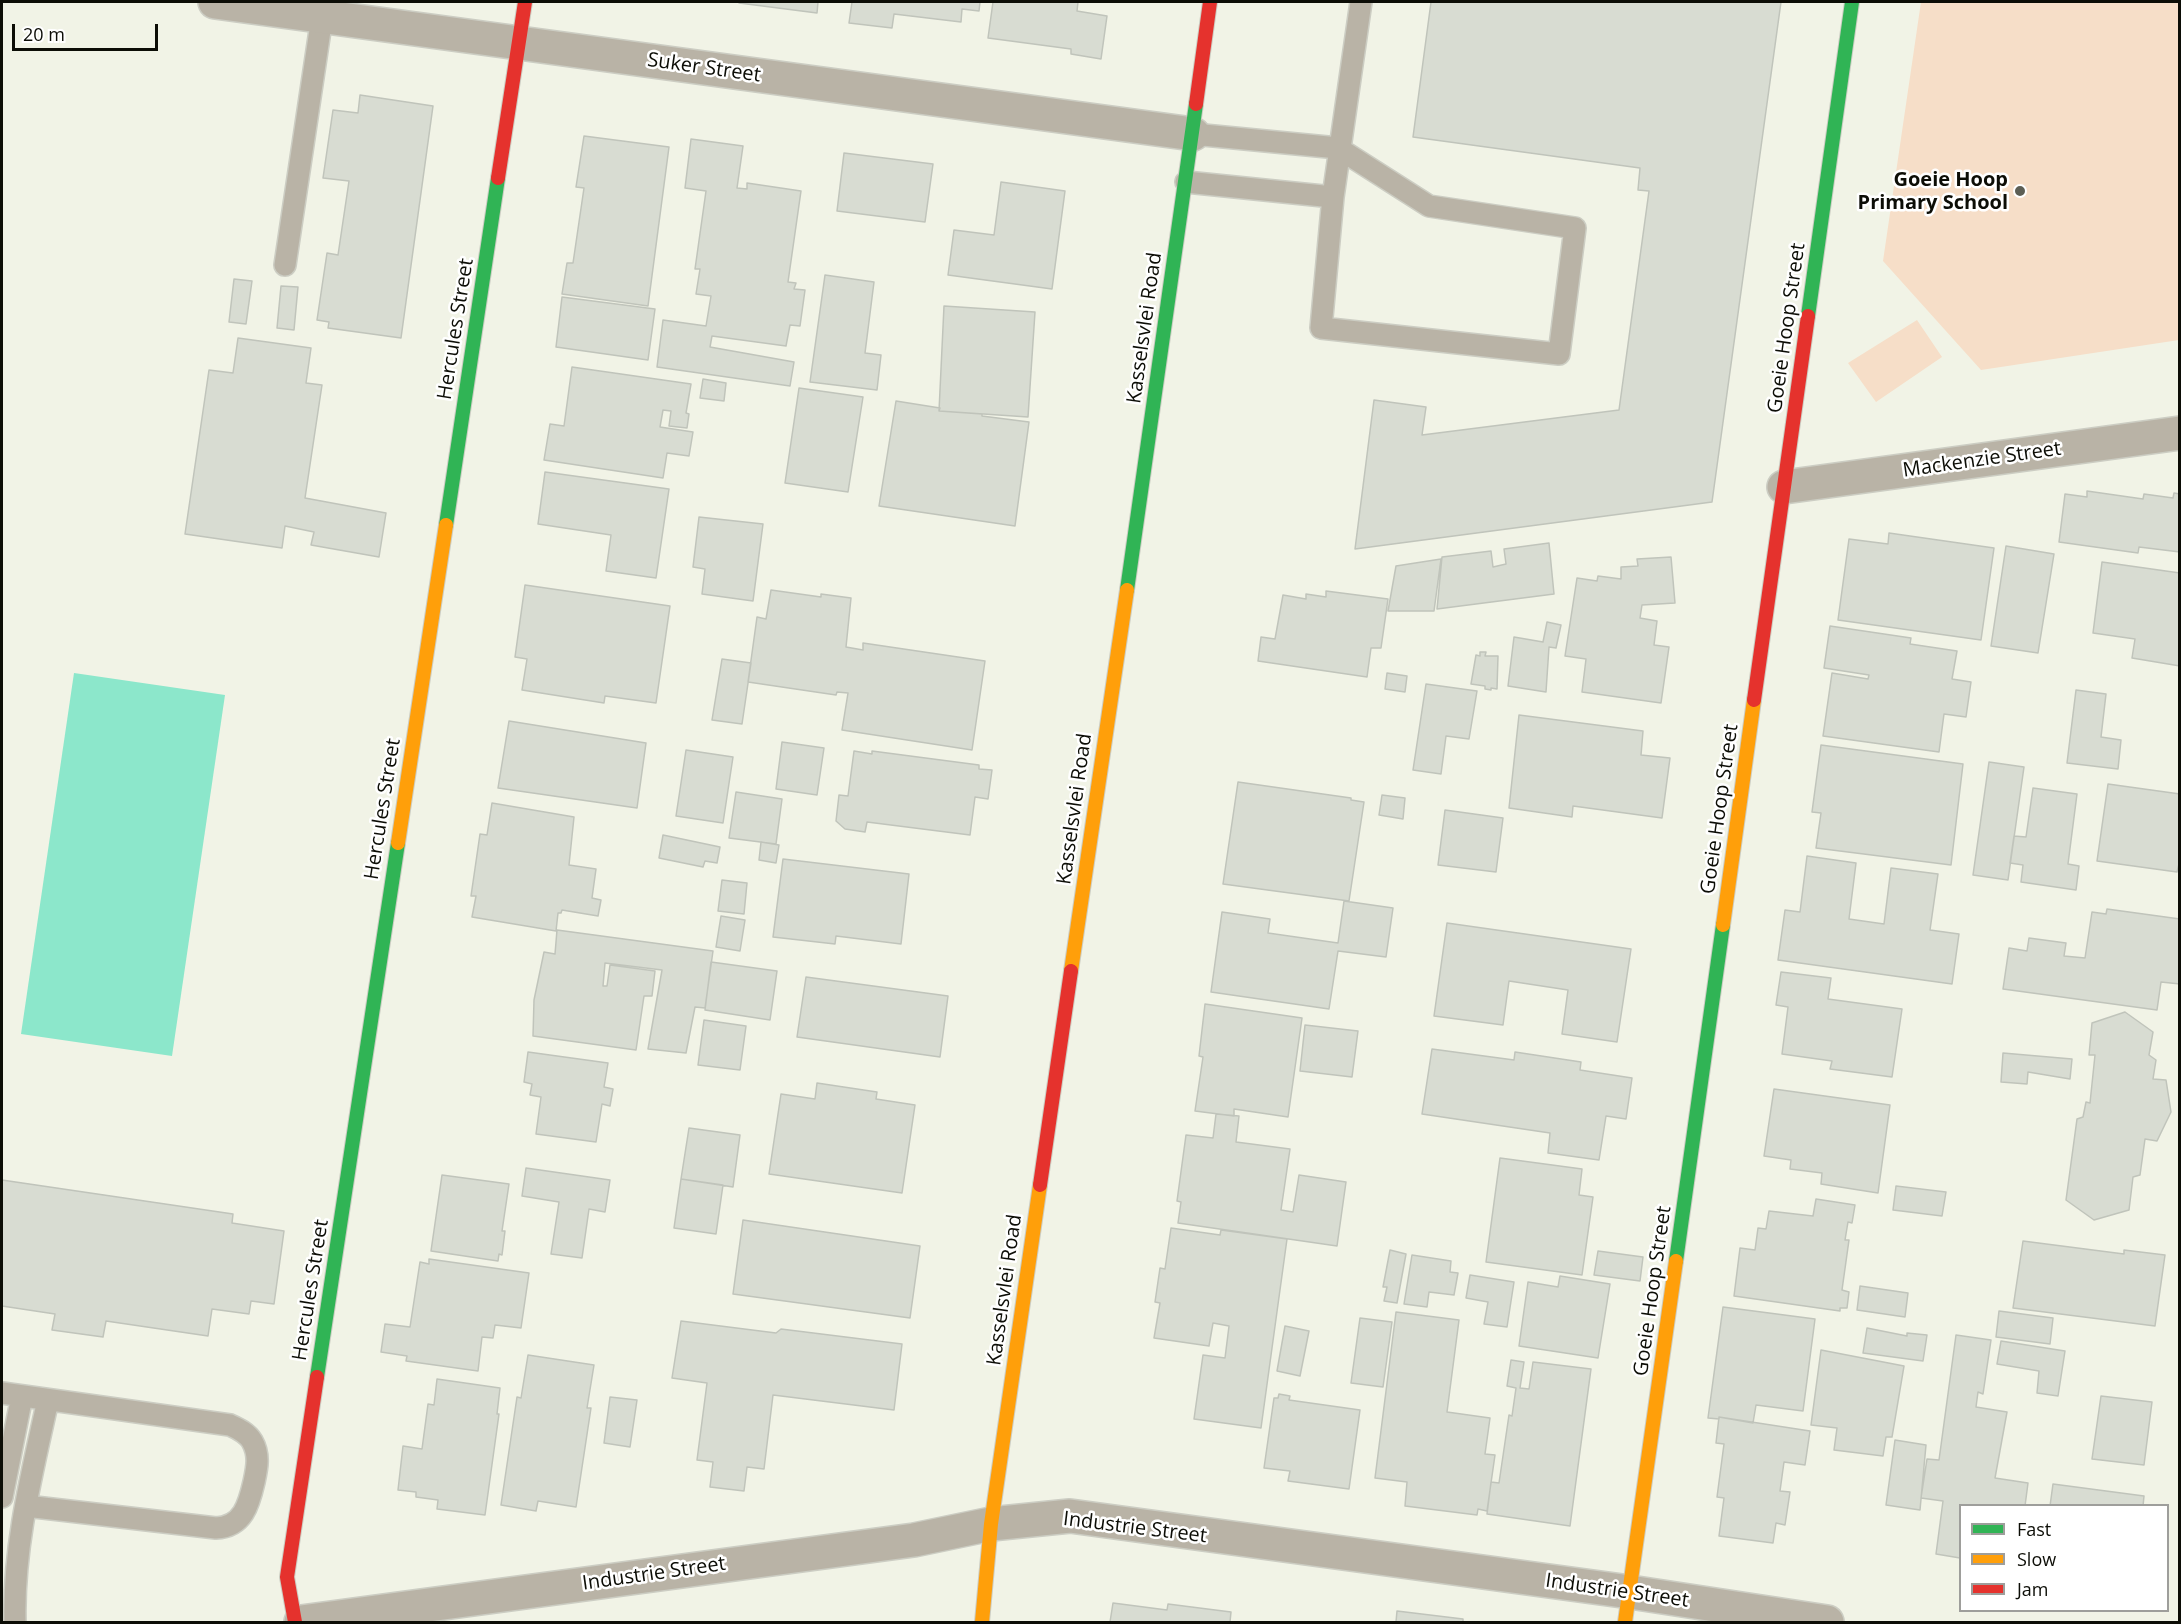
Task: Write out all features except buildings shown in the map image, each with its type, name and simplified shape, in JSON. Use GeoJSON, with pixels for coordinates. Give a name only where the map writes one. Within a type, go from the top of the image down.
{"type":"FeatureCollection","features":[{"type":"Feature","properties":{"kind":"street","name":"Suker Street"},"geometry":{"type":"LineString","coordinates":[[215,2],[1193,134]]}},
{"type":"Feature","properties":{"kind":"street","name":"Hercules Street"},"geometry":{"type":"LineString","coordinates":[[295,1623],[287,1577],[525,2]]}},
{"type":"Feature","properties":{"kind":"street","name":"Kasselsvlei Road"},"geometry":{"type":"LineString","coordinates":[[982,1623],[990,1524],[1193,134],[1210,2]]}},
{"type":"Feature","properties":{"kind":"street","name":"Goeie Hoop Street"},"geometry":{"type":"LineString","coordinates":[[1628,1607],[1852,2]]}},
{"type":"Feature","properties":{"kind":"street","name":"Mackenzie Street"},"geometry":{"type":"LineString","coordinates":[[1784,487],[2180,433]]}},
{"type":"Feature","properties":{"kind":"street","name":"Industrie Street"},"geometry":{"type":"LineString","coordinates":[[301,1623],[914,1539],[990,1524],[1070,1516],[1628,1607],[1827,1623]]}},
{"type":"Feature","properties":{"kind":"lane"},"geometry":{"type":"LineString","coordinates":[[1193,134],[1338,148],[1429,206],[1575,228],[1559,354],[1321,328],[1338,148],[1361,2]]}},
{"type":"Feature","properties":{"kind":"lane"},"geometry":{"type":"LineString","coordinates":[[285,264],[322,17]]}},
{"type":"Feature","properties":{"kind":"lane"},"geometry":{"type":"LineString","coordinates":[[1186,182],[1333,197]]}},
{"type":"Feature","properties":{"kind":"lane"},"geometry":{"type":"LineString","coordinates":[[2,1495],[12,1395],[230,1425],[243,1431],[252,1441],[258,1462],[249,1504],[245,1512],[227,1527],[216,1528],[26,1506]]}},
{"type":"Feature","properties":{"kind":"lane"},"geometry":{"type":"LineString","coordinates":[[15,1623],[18,1556],[48,1400]]}},
{"type":"Feature","properties":{"kind":"shaded area","name":"Goeie Hoop Primary School"},"geometry":{"type":"Polygon","coordinates":[[[1921,2],[2179,2],[2179,340],[1981,370],[1883,261],[1921,2]]]}},
{"type":"Feature","properties":{"kind":"shaded area"},"geometry":{"type":"Polygon","coordinates":[[[1917,320],[1942,357],[1876,402],[1848,363],[1917,320]]]}},
{"type":"Feature","properties":{"kind":"shaded area"},"geometry":{"type":"Polygon","coordinates":[[[74,673],[225,695],[172,1056],[21,1034],[74,673]]]}},
{"type":"Feature","properties":{"kind":"traffic: fast"},"geometry":{"type":"LineString","coordinates":[[1808,316],[1852,2]]}},
{"type":"Feature","properties":{"kind":"traffic: fast"},"geometry":{"type":"LineString","coordinates":[[1127,590],[1196,104]]}},
{"type":"Feature","properties":{"kind":"traffic: fast"},"geometry":{"type":"LineString","coordinates":[[446,525],[498,178]]}},
{"type":"Feature","properties":{"kind":"traffic: fast"},"geometry":{"type":"LineString","coordinates":[[317,1377],[398,843]]}},
{"type":"Feature","properties":{"kind":"traffic: fast"},"geometry":{"type":"LineString","coordinates":[[1676,1261],[1723,925]]}},
{"type":"Feature","properties":{"kind":"traffic: slow"},"geometry":{"type":"LineString","coordinates":[[398,843],[446,525]]}},
{"type":"Feature","properties":{"kind":"traffic: slow"},"geometry":{"type":"LineString","coordinates":[[1071,971],[1127,590]]}},
{"type":"Feature","properties":{"kind":"traffic: slow"},"geometry":{"type":"LineString","coordinates":[[1723,925],[1754,700]]}},
{"type":"Feature","properties":{"kind":"traffic: slow"},"geometry":{"type":"LineString","coordinates":[[982,1622],[991,1524],[1040,1185]]}},
{"type":"Feature","properties":{"kind":"traffic: slow"},"geometry":{"type":"LineString","coordinates":[[1625,1622],[1676,1261]]}},
{"type":"Feature","properties":{"kind":"traffic: jam"},"geometry":{"type":"LineString","coordinates":[[498,178],[525,2]]}},
{"type":"Feature","properties":{"kind":"traffic: jam"},"geometry":{"type":"LineString","coordinates":[[1196,104],[1210,2]]}},
{"type":"Feature","properties":{"kind":"traffic: jam"},"geometry":{"type":"LineString","coordinates":[[1754,700],[1808,316]]}},
{"type":"Feature","properties":{"kind":"traffic: jam"},"geometry":{"type":"LineString","coordinates":[[1040,1185],[1071,971]]}},
{"type":"Feature","properties":{"kind":"traffic: jam"},"geometry":{"type":"LineString","coordinates":[[295,1622],[287,1577],[317,1377]]}},
{"type":"Feature","properties":{"kind":"place","name":"Goeie Hoop Primary School"},"geometry":{"type":"Point","coordinates":[2020,191]}}]}
